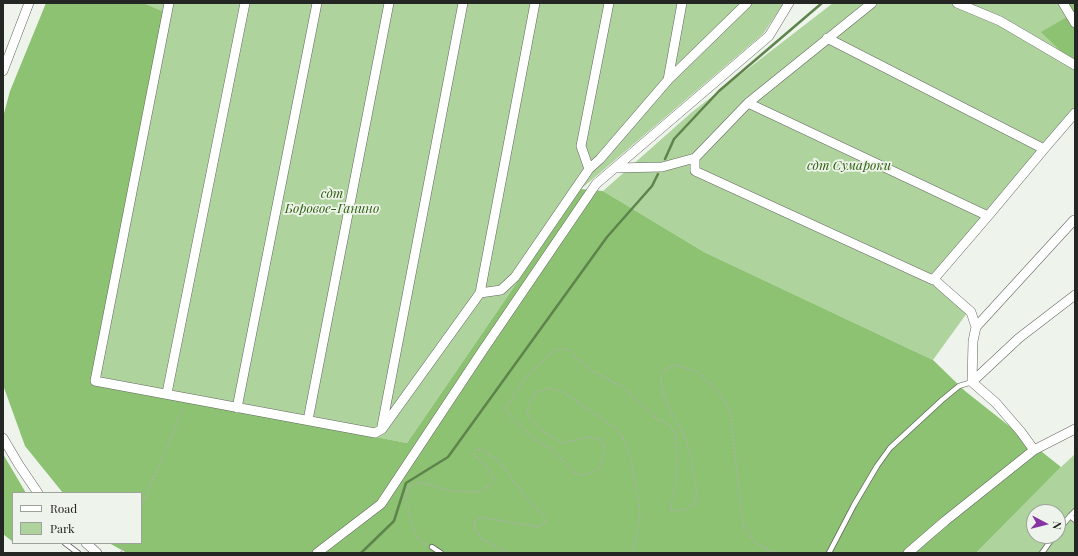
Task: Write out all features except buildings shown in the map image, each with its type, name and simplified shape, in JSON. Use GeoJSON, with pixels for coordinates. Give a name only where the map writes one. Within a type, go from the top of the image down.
{"type":"FeatureCollection","features":[{"type":"Feature","properties":{"kind":"street"},"geometry":{"type":"LineString","coordinates":[[3,71],[29,3]]}},
{"type":"Feature","properties":{"kind":"street"},"geometry":{"type":"LineString","coordinates":[[169,3],[95,381],[167,393],[237,408],[375,433],[382,429],[480,294],[535,3]]}},
{"type":"Feature","properties":{"kind":"street"},"geometry":{"type":"LineString","coordinates":[[167,393],[245,3]]}},
{"type":"Feature","properties":{"kind":"street"},"geometry":{"type":"LineString","coordinates":[[237,408],[317,3]]}},
{"type":"Feature","properties":{"kind":"street"},"geometry":{"type":"LineString","coordinates":[[308,420],[389,3]]}},
{"type":"Feature","properties":{"kind":"street"},"geometry":{"type":"LineString","coordinates":[[382,429],[463,3]]}},
{"type":"Feature","properties":{"kind":"street"},"geometry":{"type":"LineString","coordinates":[[589,169],[581,146],[609,3]]}},
{"type":"Feature","properties":{"kind":"street"},"geometry":{"type":"LineString","coordinates":[[668,80],[682,3]]}},
{"type":"Feature","properties":{"kind":"street"},"geometry":{"type":"LineString","coordinates":[[480,294],[502,290],[515,277],[589,169],[600,159],[668,80],[747,3]]}},
{"type":"Feature","properties":{"kind":"street"},"geometry":{"type":"LineString","coordinates":[[317,553],[382,504],[483,350],[596,184],[769,36],[789,3]]}},
{"type":"Feature","properties":{"kind":"street"},"geometry":{"type":"LineString","coordinates":[[615,168],[662,166],[695,158],[748,103],[872,3]]}},
{"type":"Feature","properties":{"kind":"street"},"geometry":{"type":"LineString","coordinates":[[957,3],[1000,21],[1075,65]]}},
{"type":"Feature","properties":{"kind":"street"},"geometry":{"type":"LineString","coordinates":[[1063,3],[1075,23]]}},
{"type":"Feature","properties":{"kind":"street"},"geometry":{"type":"LineString","coordinates":[[827,38],[1044,149]]}},
{"type":"Feature","properties":{"kind":"street"},"geometry":{"type":"LineString","coordinates":[[748,103],[988,216]]}},
{"type":"Feature","properties":{"kind":"street"},"geometry":{"type":"LineString","coordinates":[[695,158],[695,171],[933,280],[1075,113]]}},
{"type":"Feature","properties":{"kind":"street"},"geometry":{"type":"LineString","coordinates":[[972,382],[973,341],[976,327],[1074,220]]}},
{"type":"Feature","properties":{"kind":"street"},"geometry":{"type":"LineString","coordinates":[[938,283],[971,312],[976,327]]}},
{"type":"Feature","properties":{"kind":"street"},"geometry":{"type":"LineString","coordinates":[[972,382],[1019,338],[1075,294]]}},
{"type":"Feature","properties":{"kind":"street"},"geometry":{"type":"LineString","coordinates":[[972,382],[996,403],[1021,432],[1034,450]]}},
{"type":"Feature","properties":{"kind":"street"},"geometry":{"type":"LineString","coordinates":[[908,553],[945,521],[1034,450],[1075,429]]}},
{"type":"Feature","properties":{"kind":"street"},"geometry":{"type":"LineString","coordinates":[[3,438],[37,492]]}},
{"type":"Feature","properties":{"kind":"street"},"geometry":{"type":"LineString","coordinates":[[87,544],[97,553]]}},
{"type":"Feature","properties":{"kind":"lane"},"geometry":{"type":"LineString","coordinates":[[829,553],[840,530],[873,472],[890,448],[959,386],[972,382]]}},
{"type":"Feature","properties":{"kind":"lane"},"geometry":{"type":"LineString","coordinates":[[1066,521],[1075,511]]}},
{"type":"Feature","properties":{"kind":"lane"},"geometry":{"type":"LineString","coordinates":[[1070,516],[1075,520]]}},
{"type":"Feature","properties":{"kind":"lane"},"geometry":{"type":"LineString","coordinates":[[66,544],[78,553]]}},
{"type":"Feature","properties":{"kind":"lane"},"geometry":{"type":"LineString","coordinates":[[1042,553],[1048,544]]}},
{"type":"Feature","properties":{"kind":"lane"},"geometry":{"type":"LineString","coordinates":[[432,547],[442,553]]}},
{"type":"Feature","properties":{"kind":"path"},"geometry":{"type":"LineString","coordinates":[[632,553],[636,539],[640,512],[632,462],[627,447],[618,430],[565,393],[550,388],[537,392],[530,401],[527,413],[536,426],[550,436],[563,443],[589,437],[600,439],[605,449],[600,467],[594,472],[584,475],[575,473],[550,448],[535,440],[511,417],[506,407],[526,377],[555,350],[569,350],[589,369],[624,388],[655,417],[671,427],[676,437],[677,460],[676,482],[670,509],[678,511],[687,509],[694,504],[697,496],[691,458],[685,437],[668,405],[662,389],[661,373],[676,365],[698,372],[718,392],[730,410],[743,526],[756,543],[770,551],[778,553]]}},
{"type":"Feature","properties":{"kind":"path"},"geometry":{"type":"LineString","coordinates":[[142,504],[165,453],[186,397]]}},
{"type":"Feature","properties":{"kind":"path"},"geometry":{"type":"LineString","coordinates":[[432,547],[417,537],[412,524],[406,496],[409,487],[420,482],[451,491],[478,492],[492,484],[492,477],[487,468],[474,455],[474,450],[481,448],[498,460],[524,495],[544,516],[546,522],[538,527],[480,517],[474,522],[475,529],[481,539],[509,553]]}},
{"type":"Feature","properties":{"kind":"green space"},"geometry":{"type":"Polygon","coordinates":[[[46,3],[143,3],[171,15],[91,382],[407,443],[581,189],[603,191],[704,252],[933,360],[965,391],[1061,467],[976,553],[127,553],[111,544],[142,544],[142,492],[62,492],[25,446],[3,385],[3,117],[10,91],[46,3]]]}},
{"type":"Feature","properties":{"kind":"green space","name":"сдт Боровое-Ганино"},"geometry":{"type":"Polygon","coordinates":[[[143,3],[784,3],[763,34],[581,189],[407,443],[91,382],[170,15],[143,3]]]}},
{"type":"Feature","properties":{"kind":"green space","name":"сдт Сумароки"},"geometry":{"type":"Polygon","coordinates":[[[833,3],[1063,3],[1070,15],[1042,32],[1075,65],[1075,112],[933,280],[967,313],[933,360],[704,252],[603,191],[692,112],[833,3]]]}},
{"type":"Feature","properties":{"kind":"green space"},"geometry":{"type":"Polygon","coordinates":[[[1066,3],[1075,3],[1075,65],[1041,32],[1070,15],[1066,3]]]}},
{"type":"Feature","properties":{"kind":"green space"},"geometry":{"type":"Polygon","coordinates":[[[3,454],[25,492],[12,492],[12,541],[3,534],[3,454]]]}},
{"type":"Feature","properties":{"kind":"green space"},"geometry":{"type":"Polygon","coordinates":[[[1075,454],[1075,553],[976,553],[1061,467],[1075,454]]]}},
{"type":"Feature","properties":{"kind":"waterway"},"geometry":{"type":"LineString","coordinates":[[665,159],[674,139],[719,91],[822,3]]}},
{"type":"Feature","properties":{"kind":"waterway"},"geometry":{"type":"LineString","coordinates":[[361,553],[394,521],[406,483],[448,457],[607,237],[652,186],[658,174]]}}]}
